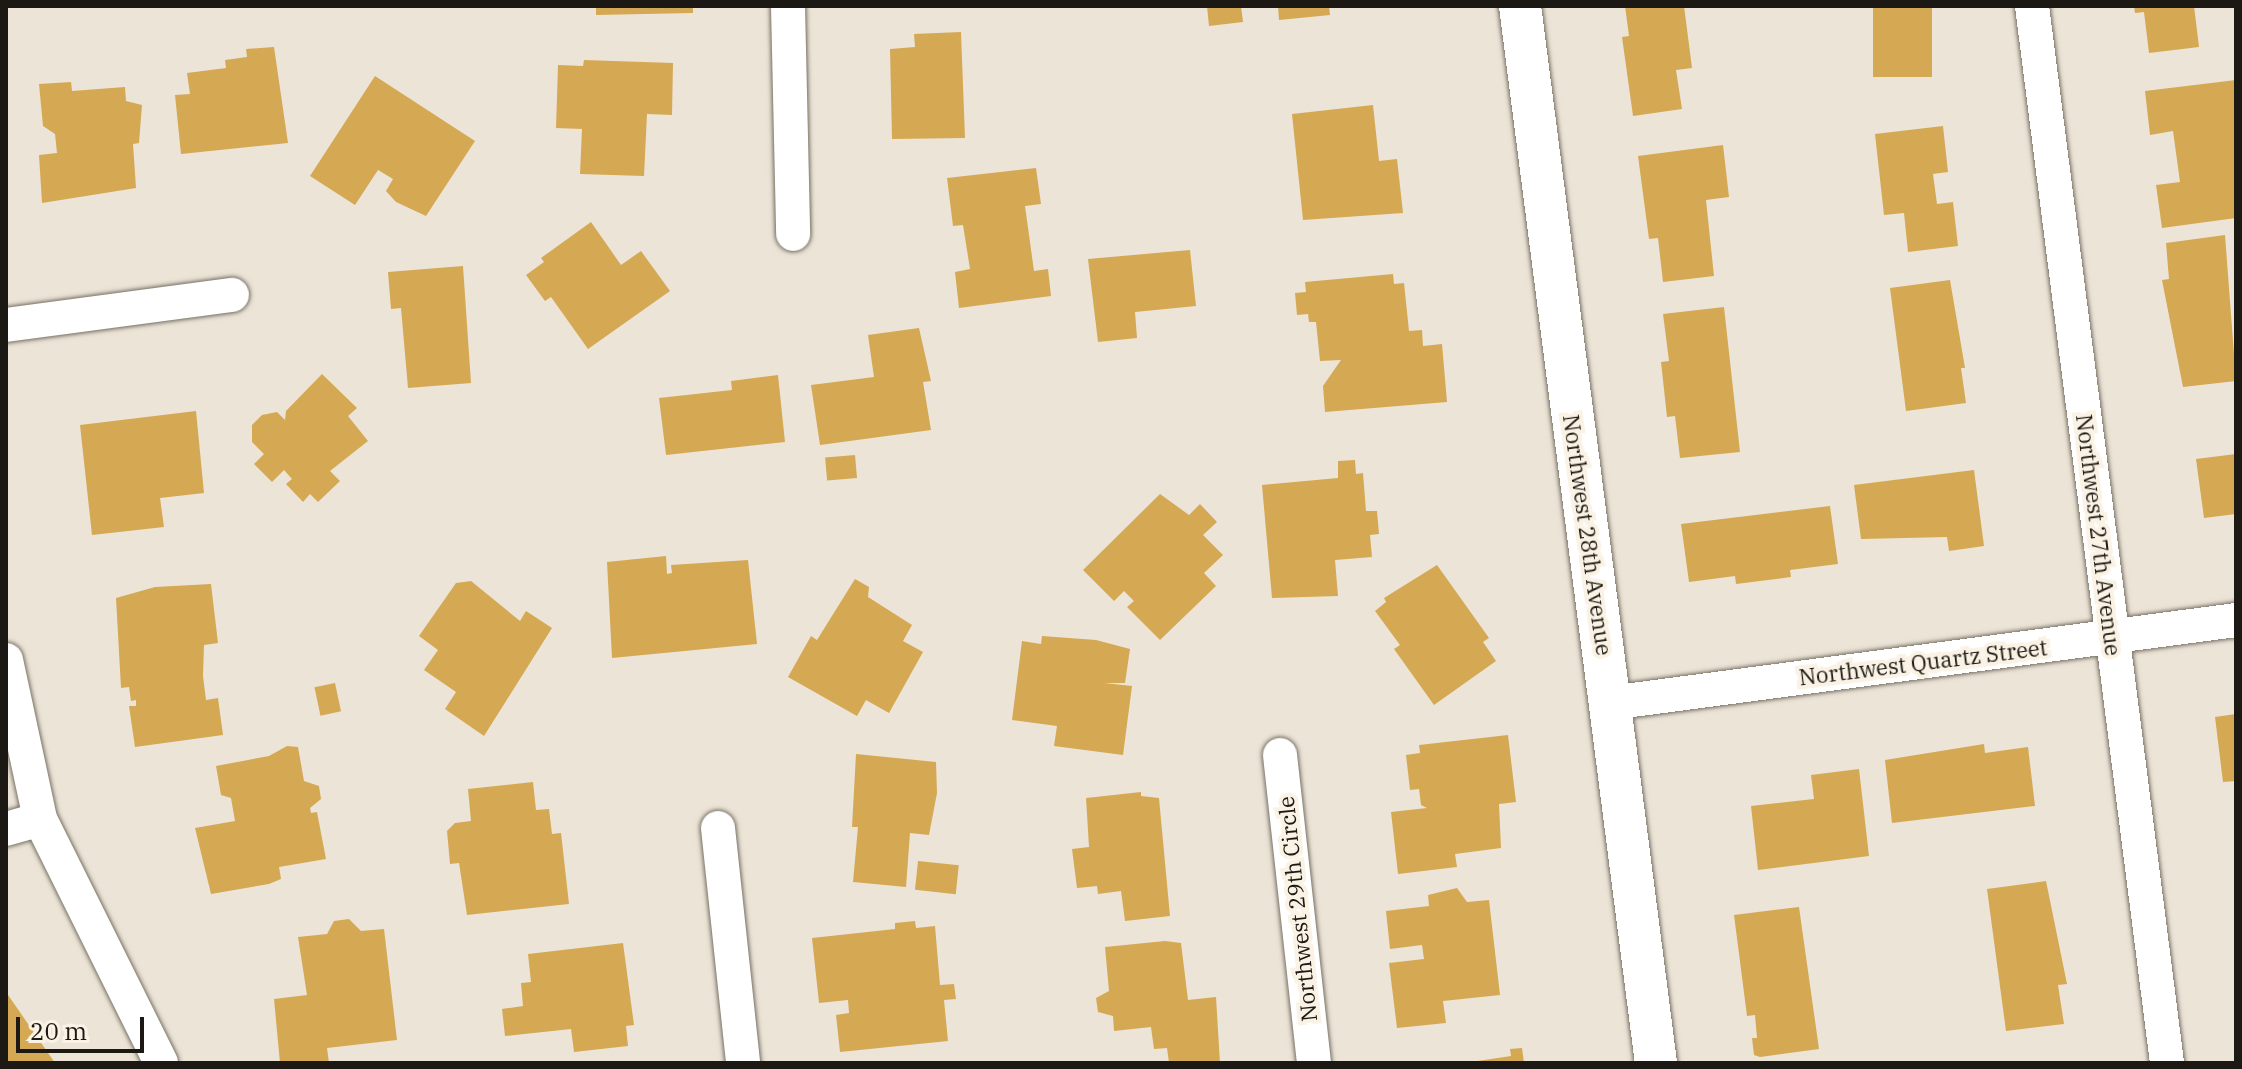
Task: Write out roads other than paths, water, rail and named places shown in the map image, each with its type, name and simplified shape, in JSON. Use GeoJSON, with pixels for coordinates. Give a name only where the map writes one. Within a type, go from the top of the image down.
{"type":"FeatureCollection","features":[{"type":"Feature","properties":{"kind":"street"},"geometry":{"type":"LineString","coordinates":[[788,6],[793,234]]}},
{"type":"Feature","properties":{"kind":"street","name":"Northwest 28th Avenue"},"geometry":{"type":"LineString","coordinates":[[1520,6],[1656,1063]]}},
{"type":"Feature","properties":{"kind":"street","name":"Northwest 27th Avenue"},"geometry":{"type":"LineString","coordinates":[[2032,6],[2167,1063]]}},
{"type":"Feature","properties":{"kind":"street"},"geometry":{"type":"LineString","coordinates":[[6,325],[232,295]]}},
{"type":"Feature","properties":{"kind":"street","name":"Northwest Quartz Street"},"geometry":{"type":"LineString","coordinates":[[1610,703],[2236,620]]}},
{"type":"Feature","properties":{"kind":"street"},"geometry":{"type":"LineString","coordinates":[[6,660],[40,819],[161,1063]]}},
{"type":"Feature","properties":{"kind":"street","name":"Northwest 29th Circle"},"geometry":{"type":"LineString","coordinates":[[1280,755],[1314,1063]]}},
{"type":"Feature","properties":{"kind":"street"},"geometry":{"type":"LineString","coordinates":[[6,829],[40,819]]}},
{"type":"Feature","properties":{"kind":"street"},"geometry":{"type":"LineString","coordinates":[[718,828],[743,1063]]}}]}
